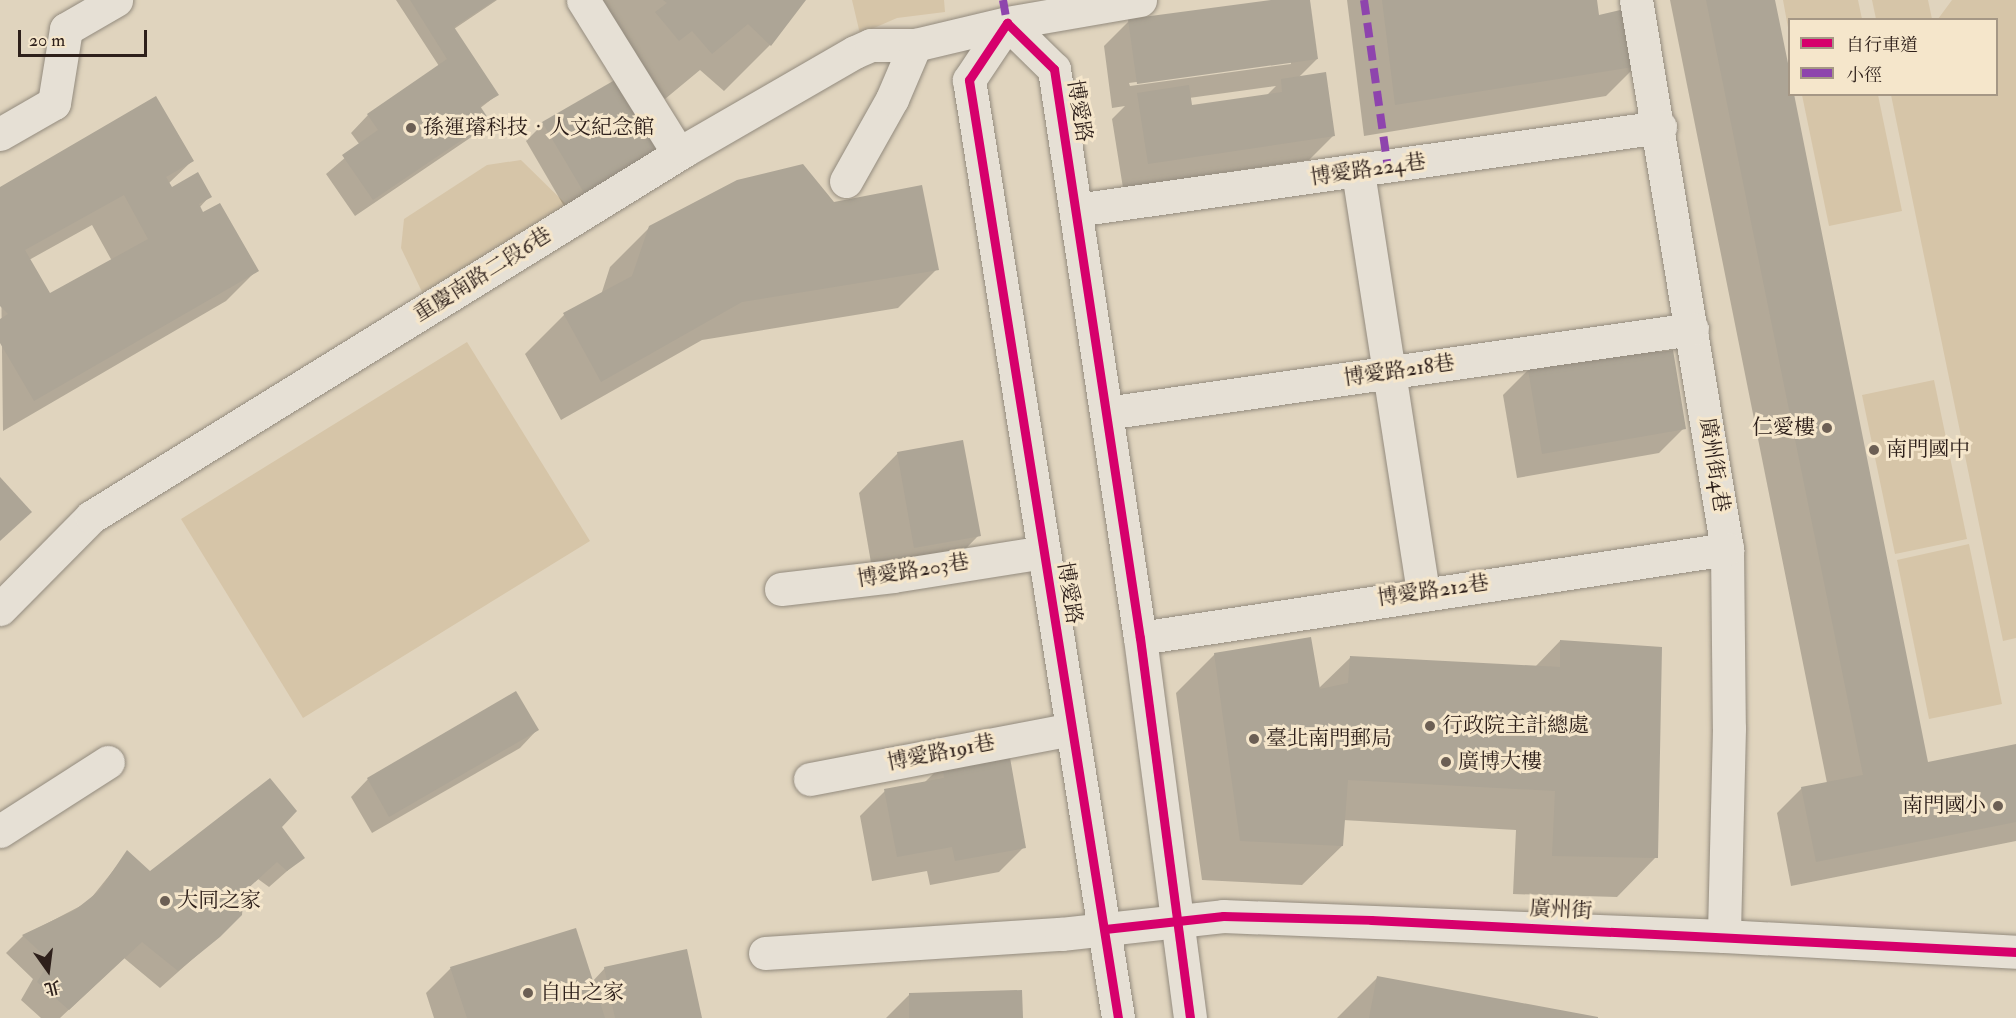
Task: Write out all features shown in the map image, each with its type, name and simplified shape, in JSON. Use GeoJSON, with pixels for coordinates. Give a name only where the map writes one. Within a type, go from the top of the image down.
{"type":"FeatureCollection","features":[{"type":"Feature","properties":{"kind":"street"},"geometry":{"type":"LineString","coordinates":[[0,134],[54,103],[66,30],[116,0]]}},
{"type":"Feature","properties":{"kind":"street"},"geometry":{"type":"LineString","coordinates":[[583,0],[679,154]]}},
{"type":"Feature","properties":{"kind":"street","name":"重慶南路二段6巷"},"geometry":{"type":"LineString","coordinates":[[0,609],[91,518],[679,154],[855,52],[871,45],[915,45],[1005,11],[1140,0]]}},
{"type":"Feature","properties":{"kind":"street","name":"廣州街4巷"},"geometry":{"type":"LineString","coordinates":[[1636,0],[1660,127],[1727,549],[1729,728],[1724,936]]}},
{"type":"Feature","properties":{"kind":"street","name":"博愛路"},"geometry":{"type":"LineString","coordinates":[[1118,1018],[969,81],[1005,11],[1054,69],[1140,638],[1190,1018]]}},
{"type":"Feature","properties":{"kind":"street"},"geometry":{"type":"LineString","coordinates":[[846,182],[892,99],[915,45]]}},
{"type":"Feature","properties":{"kind":"street","name":"博愛路224巷"},"geometry":{"type":"LineString","coordinates":[[1076,210],[1358,172],[1660,127]]}},
{"type":"Feature","properties":{"kind":"street"},"geometry":{"type":"LineString","coordinates":[[1358,172],[1423,593]]}},
{"type":"Feature","properties":{"kind":"street","name":"博愛路218巷"},"geometry":{"type":"LineString","coordinates":[[1106,413],[1692,329]]}},
{"type":"Feature","properties":{"kind":"street","name":"博愛路212巷"},"geometry":{"type":"LineString","coordinates":[[1140,638],[1423,593],[1727,549]]}},
{"type":"Feature","properties":{"kind":"street","name":"博愛路203巷"},"geometry":{"type":"LineString","coordinates":[[781,589],[893,576],[1044,552]]}},
{"type":"Feature","properties":{"kind":"street","name":"博愛路191巷"},"geometry":{"type":"LineString","coordinates":[[810,779],[1072,729]]}},
{"type":"Feature","properties":{"kind":"street"},"geometry":{"type":"LineString","coordinates":[[0,831],[108,762]]}},
{"type":"Feature","properties":{"kind":"street","name":"廣州街"},"geometry":{"type":"LineString","coordinates":[[765,953],[1105,929],[1223,916],[1348,919],[1724,936],[2016,952]]}},
{"type":"Feature","properties":{"kind":"shaded area"},"geometry":{"type":"Polygon","coordinates":[[[852,0],[944,0],[945,12],[897,18],[860,34],[852,0]]]}},
{"type":"Feature","properties":{"kind":"shaded area"},"geometry":{"type":"Polygon","coordinates":[[[1783,0],[1858,0],[1862,18],[1788,18],[1788,28],[1783,0]]]}},
{"type":"Feature","properties":{"kind":"shaded area"},"geometry":{"type":"Polygon","coordinates":[[[1872,0],[1928,0],[1932,18],[1876,18],[1872,0]]]}},
{"type":"Feature","properties":{"kind":"shaded area"},"geometry":{"type":"Polygon","coordinates":[[[1952,0],[2016,0],[2016,638],[2003,641],[1891,96],[1998,96],[1998,18],[1939,18],[1952,0]]]}},
{"type":"Feature","properties":{"kind":"shaded area"},"geometry":{"type":"Polygon","coordinates":[[[1802,96],[1878,96],[1902,211],[1829,226],[1802,96]]]}},
{"type":"Feature","properties":{"kind":"shaded area"},"geometry":{"type":"Polygon","coordinates":[[[521,160],[570,208],[423,294],[401,248],[404,219],[487,165],[521,160]]]}},
{"type":"Feature","properties":{"kind":"shaded area"},"geometry":{"type":"Polygon","coordinates":[[[467,342],[590,541],[303,718],[181,519],[467,342]]]}},
{"type":"Feature","properties":{"kind":"shaded area"},"geometry":{"type":"Polygon","coordinates":[[[1934,380],[1967,539],[1895,554],[1862,395],[1934,380]]]}},
{"type":"Feature","properties":{"kind":"shaded area"},"geometry":{"type":"Polygon","coordinates":[[[1969,544],[2002,704],[1929,719],[1897,560],[1969,544]]]}},
{"type":"Feature","properties":{"kind":"building"},"geometry":{"type":"Polygon","coordinates":[[[410,0],[495,0],[454,27],[499,95],[480,106],[490,121],[373,200],[342,155],[378,130],[367,114],[447,59],[410,0]]]}},
{"type":"Feature","properties":{"kind":"building"},"geometry":{"type":"Polygon","coordinates":[[[663,0],[806,0],[771,46],[748,24],[712,54],[692,31],[679,41],[655,12],[667,3],[663,0]]]}},
{"type":"Feature","properties":{"kind":"building"},"geometry":{"type":"Polygon","coordinates":[[[1271,0],[1310,0],[1318,59],[1137,84],[1128,19],[1271,0]]]}},
{"type":"Feature","properties":{"kind":"building"},"geometry":{"type":"Polygon","coordinates":[[[1382,0],[1597,0],[1599,15],[1629,8],[1639,66],[1395,105],[1382,0]]]}},
{"type":"Feature","properties":{"kind":"building","name":"仁愛樓"},"geometry":{"type":"Polygon","coordinates":[[[1706,0],[1775,0],[1788,63],[1788,96],[1794,96],[1928,762],[2016,744],[2016,822],[1816,862],[1801,787],[1863,775],[1706,0]]]}},
{"type":"Feature","properties":{"kind":"building"},"geometry":{"type":"Polygon","coordinates":[[[1326,72],[1335,136],[1148,164],[1137,93],[1189,85],[1192,105],[1282,92],[1281,79],[1326,72]]]}},
{"type":"Feature","properties":{"kind":"building"},"geometry":{"type":"Polygon","coordinates":[[[620,77],[664,150],[586,196],[542,122],[620,77]]]}},
{"type":"Feature","properties":{"kind":"building"},"geometry":{"type":"Polygon","coordinates":[[[156,96],[194,161],[166,177],[172,187],[198,172],[212,197],[199,204],[203,212],[220,203],[259,271],[34,401],[0,343],[0,319],[8,314],[0,306],[0,187],[156,96]],[[124,195],[25,250],[50,293],[148,239],[124,195]]]}},
{"type":"Feature","properties":{"kind":"building"},"geometry":{"type":"Polygon","coordinates":[[[803,164],[834,202],[922,185],[939,270],[742,302],[601,382],[563,313],[632,276],[649,226],[737,180],[803,164]]]}},
{"type":"Feature","properties":{"kind":"building"},"geometry":{"type":"Polygon","coordinates":[[[1658,347],[1659,352],[1673,350],[1686,429],[1542,454],[1528,369],[1658,347]]]}},
{"type":"Feature","properties":{"kind":"building"},"geometry":{"type":"Polygon","coordinates":[[[963,440],[981,536],[914,548],[897,452],[963,440]]]}},
{"type":"Feature","properties":{"kind":"building"},"geometry":{"type":"Polygon","coordinates":[[[0,477],[32,512],[0,541],[0,477]]]}},
{"type":"Feature","properties":{"kind":"building","name":"廣博大樓"},"geometry":{"type":"Polygon","coordinates":[[[1311,637],[1320,689],[1348,683],[1350,656],[1560,667],[1560,640],[1662,647],[1658,858],[1552,856],[1555,791],[1348,780],[1343,846],[1240,841],[1214,653],[1311,637]]]}},
{"type":"Feature","properties":{"kind":"building"},"geometry":{"type":"Polygon","coordinates":[[[516,691],[539,730],[389,817],[367,778],[516,691]]]}},
{"type":"Feature","properties":{"kind":"building"},"geometry":{"type":"Polygon","coordinates":[[[1009,752],[1026,848],[955,861],[952,847],[897,857],[884,789],[944,778],[942,764],[1009,752]]]}},
{"type":"Feature","properties":{"kind":"building","name":"大同之家"},"geometry":{"type":"Polygon","coordinates":[[[270,778],[297,811],[282,827],[305,858],[287,871],[277,862],[244,892],[242,915],[220,937],[178,971],[142,942],[69,1010],[37,982],[50,961],[22,935],[75,910],[99,891],[127,850],[150,871],[270,778]]]}},
{"type":"Feature","properties":{"kind":"building","name":"自由之家"},"geometry":{"type":"Polygon","coordinates":[[[576,928],[605,1018],[467,1018],[450,967],[576,928]]]}},
{"type":"Feature","properties":{"kind":"building"},"geometry":{"type":"Polygon","coordinates":[[[687,949],[702,1018],[615,1018],[604,967],[687,949]]]}},
{"type":"Feature","properties":{"kind":"building"},"geometry":{"type":"Polygon","coordinates":[[[1377,976],[1598,1017],[1598,1018],[1369,1018],[1377,976]]]}},
{"type":"Feature","properties":{"kind":"building"},"geometry":{"type":"Polygon","coordinates":[[[1022,990],[1023,1018],[909,1018],[909,993],[1022,990]]]}},
{"type":"Feature","properties":{"kind":"marked path"},"geometry":{"type":"LineString","coordinates":[[1003,0],[1007,23]]}},
{"type":"Feature","properties":{"kind":"marked path"},"geometry":{"type":"LineString","coordinates":[[1364,0],[1388,168]]}},
{"type":"Feature","properties":{"kind":"cycle path"},"geometry":{"type":"LineString","coordinates":[[1118,1018],[969,80],[1007,23],[1054,69],[1140,638],[1190,1018]]}},
{"type":"Feature","properties":{"kind":"cycle path"},"geometry":{"type":"LineString","coordinates":[[1105,929],[1223,916],[1371,920],[2016,952]]}},
{"type":"Feature","properties":{"kind":"place","name":"孫運璿科技．人文紀念館"},"geometry":{"type":"Point","coordinates":[411,128]}},
{"type":"Feature","properties":{"kind":"place","name":"仁愛樓"},"geometry":{"type":"Point","coordinates":[1827,428]}},
{"type":"Feature","properties":{"kind":"place","name":"南門國中"},"geometry":{"type":"Point","coordinates":[1874,450]}},
{"type":"Feature","properties":{"kind":"place","name":"行政院主計總處"},"geometry":{"type":"Point","coordinates":[1430,726]}},
{"type":"Feature","properties":{"kind":"place","name":"臺北南門郵局"},"geometry":{"type":"Point","coordinates":[1254,739]}},
{"type":"Feature","properties":{"kind":"place","name":"廣博大樓"},"geometry":{"type":"Point","coordinates":[1446,762]}},
{"type":"Feature","properties":{"kind":"place","name":"南門國小"},"geometry":{"type":"Point","coordinates":[1998,806]}},
{"type":"Feature","properties":{"kind":"place","name":"大同之家"},"geometry":{"type":"Point","coordinates":[165,901]}},
{"type":"Feature","properties":{"kind":"place","name":"自由之家"},"geometry":{"type":"Point","coordinates":[528,993]}}]}
